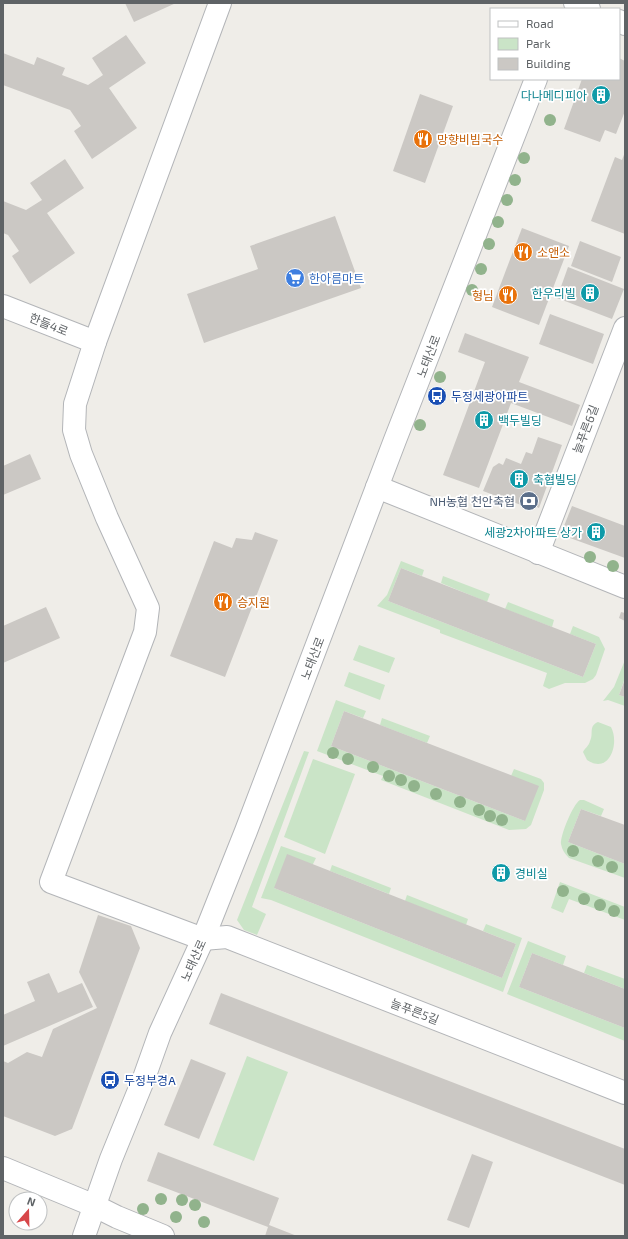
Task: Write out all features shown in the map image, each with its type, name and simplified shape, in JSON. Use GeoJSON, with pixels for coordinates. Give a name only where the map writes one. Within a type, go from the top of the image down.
{"type":"FeatureCollection","features":[{"type":"Feature","properties":{"kind":"street"},"geometry":{"type":"LineString","coordinates":[[203,939],[50,882],[145,632],[148,608],[107,518],[81,454],[74,430],[75,404],[95,342],[220,3]]}},
{"type":"Feature","properties":{"kind":"street"},"geometry":{"type":"LineString","coordinates":[[575,3],[587,8]]}},
{"type":"Feature","properties":{"kind":"street","name":"노태산로"},"geometry":{"type":"LineString","coordinates":[[84,1236],[160,1033],[203,939],[246,831],[377,487],[536,80]]}},
{"type":"Feature","properties":{"kind":"street","name":"한들4로"},"geometry":{"type":"LineString","coordinates":[[3,306],[95,342]]}},
{"type":"Feature","properties":{"kind":"street","name":"늘푸른6길"},"geometry":{"type":"LineString","coordinates":[[538,553],[625,328]]}},
{"type":"Feature","properties":{"kind":"street"},"geometry":{"type":"LineString","coordinates":[[377,487],[625,587]]}},
{"type":"Feature","properties":{"kind":"street","name":"늘푸른5길"},"geometry":{"type":"LineString","coordinates":[[203,939],[227,937],[625,1093]]}},
{"type":"Feature","properties":{"kind":"street"},"geometry":{"type":"LineString","coordinates":[[3,1168],[163,1236]]}},
{"type":"Feature","properties":{"kind":"green space"},"geometry":{"type":"Polygon","coordinates":[[[401,561],[424,570],[422,576],[401,568],[388,601],[583,677],[596,644],[570,634],[573,626],[599,637],[605,649],[596,675],[593,679],[585,683],[565,683],[549,689],[543,686],[547,673],[440,633],[440,630],[377,606],[387,595],[401,561]]]}},
{"type":"Feature","properties":{"kind":"green space"},"geometry":{"type":"Polygon","coordinates":[[[443,576],[490,594],[487,602],[441,583],[443,576]]]}},
{"type":"Feature","properties":{"kind":"green space"},"geometry":{"type":"Polygon","coordinates":[[[508,602],[554,620],[552,627],[505,609],[508,602]]]}},
{"type":"Feature","properties":{"kind":"green space"},"geometry":{"type":"Polygon","coordinates":[[[359,645],[395,658],[389,673],[353,660],[359,645]]]}},
{"type":"Feature","properties":{"kind":"green space"},"geometry":{"type":"Polygon","coordinates":[[[625,660],[625,678],[619,695],[625,697],[625,706],[608,700],[603,701],[614,687],[625,660]]]}},
{"type":"Feature","properties":{"kind":"green space"},"geometry":{"type":"Polygon","coordinates":[[[349,672],[385,685],[380,700],[344,686],[349,672]]]}},
{"type":"Feature","properties":{"kind":"green space"},"geometry":{"type":"Polygon","coordinates":[[[336,700],[366,711],[363,718],[344,711],[331,746],[525,821],[511,776],[514,769],[541,779],[544,783],[544,790],[531,825],[526,829],[509,830],[381,780],[383,776],[317,751],[336,700]]]}},
{"type":"Feature","properties":{"kind":"green space"},"geometry":{"type":"Polygon","coordinates":[[[382,718],[430,736],[427,743],[380,725],[382,718]]]}},
{"type":"Feature","properties":{"kind":"green space"},"geometry":{"type":"Polygon","coordinates":[[[598,722],[611,727],[614,741],[611,756],[607,761],[601,764],[595,764],[587,760],[583,752],[588,746],[593,726],[598,722]]]}},
{"type":"Feature","properties":{"kind":"green space"},"geometry":{"type":"Polygon","coordinates":[[[304,751],[309,752],[252,907],[266,914],[257,935],[244,930],[237,920],[304,751]]]}},
{"type":"Feature","properties":{"kind":"green space"},"geometry":{"type":"Polygon","coordinates":[[[313,759],[355,774],[325,854],[284,837],[313,759]]]}},
{"type":"Feature","properties":{"kind":"green space"},"geometry":{"type":"Polygon","coordinates":[[[580,800],[584,800],[604,809],[601,816],[581,809],[568,842],[625,864],[625,878],[569,858],[564,852],[561,840],[574,807],[580,800]]]}},
{"type":"Feature","properties":{"kind":"green space"},"geometry":{"type":"Polygon","coordinates":[[[281,846],[316,858],[313,864],[274,888],[502,978],[516,944],[483,931],[486,924],[522,938],[503,992],[271,900],[261,898],[281,846]]]}},
{"type":"Feature","properties":{"kind":"green space"},"geometry":{"type":"Polygon","coordinates":[[[332,865],[391,888],[389,894],[330,871],[332,865]]]}},
{"type":"Feature","properties":{"kind":"green space"},"geometry":{"type":"Polygon","coordinates":[[[560,882],[625,907],[625,920],[569,899],[563,913],[551,908],[560,882]]]}},
{"type":"Feature","properties":{"kind":"green space"},"geometry":{"type":"Polygon","coordinates":[[[407,895],[468,919],[466,925],[405,901],[407,895]]]}},
{"type":"Feature","properties":{"kind":"green space"},"geometry":{"type":"Polygon","coordinates":[[[528,941],[566,956],[563,965],[532,953],[519,987],[625,1028],[625,1041],[507,994],[528,941]]]}},
{"type":"Feature","properties":{"kind":"green space"},"geometry":{"type":"Polygon","coordinates":[[[587,965],[625,979],[625,989],[584,973],[587,965]]]}},
{"type":"Feature","properties":{"kind":"green space"},"geometry":{"type":"Polygon","coordinates":[[[247,1056],[288,1072],[254,1161],[213,1145],[247,1056]]]}},
{"type":"Feature","properties":{"kind":"building"},"geometry":{"type":"Polygon","coordinates":[[[125,3],[176,3],[134,22],[125,3]]]}},
{"type":"Feature","properties":{"kind":"building"},"geometry":{"type":"Polygon","coordinates":[[[126,35],[146,63],[109,88],[137,128],[92,159],[74,131],[81,126],[70,110],[3,85],[3,53],[34,65],[37,57],[65,68],[62,75],[88,85],[103,75],[92,58],[126,35]]]}},
{"type":"Feature","properties":{"kind":"building","name":"다나메디피아"},"geometry":{"type":"Polygon","coordinates":[[[620,58],[625,61],[625,111],[616,134],[605,130],[600,142],[564,129],[582,80],[620,80],[620,58]]]}},
{"type":"Feature","properties":{"kind":"building","name":"망향비빔국수"},"geometry":{"type":"Polygon","coordinates":[[[420,94],[453,106],[425,183],[393,171],[420,94]]]}},
{"type":"Feature","properties":{"kind":"building"},"geometry":{"type":"Polygon","coordinates":[[[625,152],[625,234],[591,221],[615,157],[622,160],[625,152]]]}},
{"type":"Feature","properties":{"kind":"building"},"geometry":{"type":"Polygon","coordinates":[[[65,159],[84,188],[47,213],[75,253],[30,284],[12,256],[19,251],[8,235],[3,233],[3,201],[26,210],[42,200],[30,183],[65,159]]]}},
{"type":"Feature","properties":{"kind":"building","name":"한아름마트"},"geometry":{"type":"Polygon","coordinates":[[[335,216],[361,288],[204,343],[187,294],[258,269],[250,246],[335,216]]]}},
{"type":"Feature","properties":{"kind":"building"},"geometry":{"type":"Polygon","coordinates":[[[522,228],[569,246],[539,325],[492,307],[522,228]]]}},
{"type":"Feature","properties":{"kind":"building"},"geometry":{"type":"Polygon","coordinates":[[[580,241],[621,257],[612,282],[571,266],[580,241]]]}},
{"type":"Feature","properties":{"kind":"building","name":"한우리빌"},"geometry":{"type":"Polygon","coordinates":[[[568,267],[624,289],[612,319],[557,298],[568,267]]]}},
{"type":"Feature","properties":{"kind":"building"},"geometry":{"type":"Polygon","coordinates":[[[550,314],[604,334],[593,364],[539,344],[550,314]]]}},
{"type":"Feature","properties":{"kind":"building","name":"백두빌딩"},"geometry":{"type":"Polygon","coordinates":[[[465,333],[529,357],[519,382],[580,405],[572,426],[511,403],[479,488],[443,475],[485,362],[458,352],[465,333]]]}},
{"type":"Feature","properties":{"kind":"building","name":"축협빌딩"},"geometry":{"type":"Polygon","coordinates":[[[538,437],[562,445],[539,508],[533,505],[532,509],[483,491],[493,467],[499,463],[503,465],[506,458],[521,464],[526,452],[532,454],[538,437]]]}},
{"type":"Feature","properties":{"kind":"building"},"geometry":{"type":"Polygon","coordinates":[[[30,454],[41,479],[3,495],[3,466],[30,454]]]}},
{"type":"Feature","properties":{"kind":"building","name":"세광2차아파트 상가"},"geometry":{"type":"Polygon","coordinates":[[[572,506],[625,526],[625,558],[570,538],[564,526],[572,506]]]}},
{"type":"Feature","properties":{"kind":"building","name":"승지원"},"geometry":{"type":"Polygon","coordinates":[[[255,532],[278,540],[225,677],[170,656],[214,541],[232,548],[236,538],[252,540],[255,532]]]}},
{"type":"Feature","properties":{"kind":"building"},"geometry":{"type":"Polygon","coordinates":[[[401,568],[596,644],[583,677],[388,601],[401,568]]]}},
{"type":"Feature","properties":{"kind":"building"},"geometry":{"type":"Polygon","coordinates":[[[46,607],[60,638],[3,663],[3,626],[46,607]]]}},
{"type":"Feature","properties":{"kind":"building"},"geometry":{"type":"Polygon","coordinates":[[[621,612],[625,613],[625,621],[619,618],[621,612]]]}},
{"type":"Feature","properties":{"kind":"building"},"geometry":{"type":"Polygon","coordinates":[[[625,679],[625,697],[619,695],[625,679]]]}},
{"type":"Feature","properties":{"kind":"building"},"geometry":{"type":"Polygon","coordinates":[[[344,711],[539,786],[525,821],[331,746],[344,711]]]}},
{"type":"Feature","properties":{"kind":"building"},"geometry":{"type":"Polygon","coordinates":[[[581,809],[625,825],[625,864],[568,842],[581,809]]]}},
{"type":"Feature","properties":{"kind":"building"},"geometry":{"type":"Polygon","coordinates":[[[287,854],[516,944],[502,978],[274,888],[287,854]]]}},
{"type":"Feature","properties":{"kind":"building","name":"경비실"},"geometry":{"type":"Polygon","coordinates":[[[497,864],[508,868],[504,881],[493,877],[497,864]]]}},
{"type":"Feature","properties":{"kind":"building"},"geometry":{"type":"Polygon","coordinates":[[[98,915],[131,926],[140,948],[72,1129],[55,1136],[3,1116],[3,1061],[8,1063],[27,1052],[42,1057],[53,1029],[97,1008],[79,972],[98,915]]]}},
{"type":"Feature","properties":{"kind":"building"},"geometry":{"type":"Polygon","coordinates":[[[532,953],[625,989],[625,1028],[519,987],[532,953]]]}},
{"type":"Feature","properties":{"kind":"building"},"geometry":{"type":"Polygon","coordinates":[[[49,973],[58,993],[82,983],[93,1007],[3,1046],[3,1015],[35,1001],[27,982],[49,973]]]}},
{"type":"Feature","properties":{"kind":"building"},"geometry":{"type":"Polygon","coordinates":[[[221,993],[625,1149],[625,1185],[209,1024],[221,993]]]}},
{"type":"Feature","properties":{"kind":"building"},"geometry":{"type":"Polygon","coordinates":[[[191,1059],[226,1073],[199,1139],[164,1125],[191,1059]]]}},
{"type":"Feature","properties":{"kind":"building"},"geometry":{"type":"Polygon","coordinates":[[[158,1152],[279,1198],[269,1225],[297,1236],[265,1236],[268,1227],[147,1181],[158,1152]]]}},
{"type":"Feature","properties":{"kind":"building"},"geometry":{"type":"Polygon","coordinates":[[[472,1154],[493,1162],[469,1228],[447,1220],[472,1154]]]}},
{"type":"Feature","properties":{"kind":"place","name":"다나메디피아"},"geometry":{"type":"Point","coordinates":[601,95]}},
{"type":"Feature","properties":{"kind":"place","name":"망향비빔국수"},"geometry":{"type":"Point","coordinates":[423,139]}},
{"type":"Feature","properties":{"kind":"place","name":"소앤소"},"geometry":{"type":"Point","coordinates":[523,252]}},
{"type":"Feature","properties":{"kind":"place","name":"한아름마트"},"geometry":{"type":"Point","coordinates":[295,278]}},
{"type":"Feature","properties":{"kind":"place","name":"한우리빌"},"geometry":{"type":"Point","coordinates":[590,293]}},
{"type":"Feature","properties":{"kind":"place","name":"형님"},"geometry":{"type":"Point","coordinates":[508,295]}},
{"type":"Feature","properties":{"kind":"place","name":"두정세광아파트"},"geometry":{"type":"Point","coordinates":[437,396]}},
{"type":"Feature","properties":{"kind":"place","name":"백두빌딩"},"geometry":{"type":"Point","coordinates":[484,420]}},
{"type":"Feature","properties":{"kind":"place","name":"축협빌딩"},"geometry":{"type":"Point","coordinates":[519,479]}},
{"type":"Feature","properties":{"kind":"place","name":"NH농협 천안축협"},"geometry":{"type":"Point","coordinates":[529,501]}},
{"type":"Feature","properties":{"kind":"place","name":"세광2차아파트 상가"},"geometry":{"type":"Point","coordinates":[596,532]}},
{"type":"Feature","properties":{"kind":"place","name":"승지원"},"geometry":{"type":"Point","coordinates":[223,602]}},
{"type":"Feature","properties":{"kind":"place","name":"경비실"},"geometry":{"type":"Point","coordinates":[501,873]}},
{"type":"Feature","properties":{"kind":"place","name":"두정부경A"},"geometry":{"type":"Point","coordinates":[110,1080]}}]}
